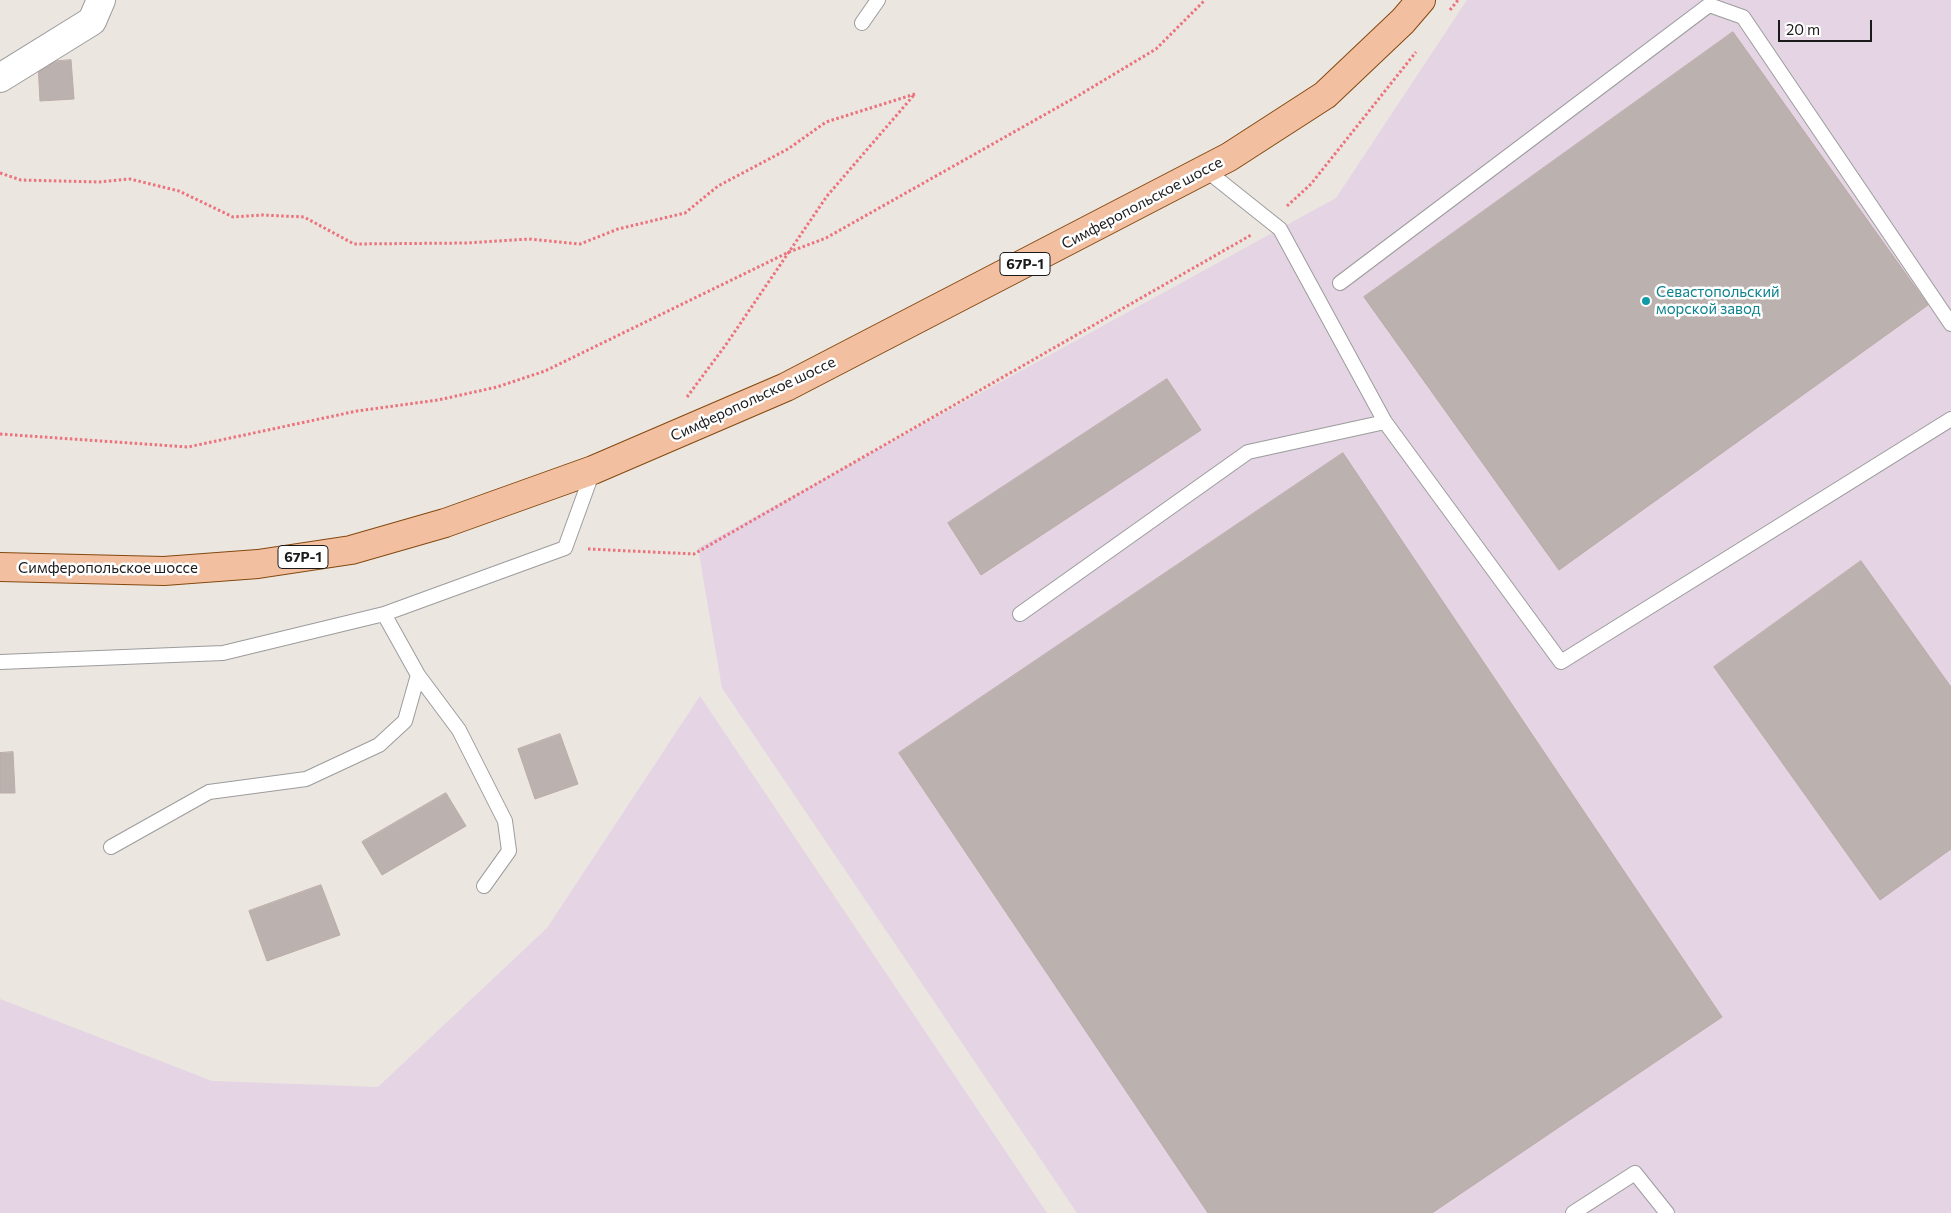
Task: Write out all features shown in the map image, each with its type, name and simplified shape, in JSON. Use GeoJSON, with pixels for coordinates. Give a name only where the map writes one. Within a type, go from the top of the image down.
{"type":"FeatureCollection","features":[{"type":"Feature","properties":{"kind":"main road","name":"Симферопольское шоссе"},"geometry":{"type":"LineString","coordinates":[[0,567],[164,572],[258,564],[352,550],[445,523],[593,470],[786,387],[1206,170],[1325,95],[1403,21],[1420,0]]}},
{"type":"Feature","properties":{"kind":"street"},"geometry":{"type":"LineString","coordinates":[[0,78],[92,21],[101,0]]}},
{"type":"Feature","properties":{"kind":"lane"},"geometry":{"type":"LineString","coordinates":[[862,23],[878,0]]}},
{"type":"Feature","properties":{"kind":"lane"},"geometry":{"type":"LineString","coordinates":[[1340,283],[1707,2],[1742,17],[1951,324]]}},
{"type":"Feature","properties":{"kind":"lane"},"geometry":{"type":"LineString","coordinates":[[1206,170],[1280,229],[1385,422],[1561,662],[1951,419]]}},
{"type":"Feature","properties":{"kind":"lane"},"geometry":{"type":"LineString","coordinates":[[1020,614],[1248,452],[1385,422]]}},
{"type":"Feature","properties":{"kind":"lane"},"geometry":{"type":"LineString","coordinates":[[0,662],[223,653],[384,614],[565,548],[593,470]]}},
{"type":"Feature","properties":{"kind":"lane"},"geometry":{"type":"LineString","coordinates":[[384,614],[418,675],[459,730],[505,821],[509,851],[484,886]]}},
{"type":"Feature","properties":{"kind":"lane"},"geometry":{"type":"LineString","coordinates":[[111,847],[209,792],[306,779],[379,745],[405,722],[418,675]]}},
{"type":"Feature","properties":{"kind":"lane"},"geometry":{"type":"LineString","coordinates":[[1573,1213],[1635,1173],[1667,1213]]}},
{"type":"Feature","properties":{"kind":"path"},"geometry":{"type":"LineString","coordinates":[[0,434],[188,447],[357,411],[438,400],[487,389],[545,371],[789,252],[826,238],[1156,49],[1205,0]]}},
{"type":"Feature","properties":{"kind":"path"},"geometry":{"type":"LineString","coordinates":[[1446,15],[1458,0]]}},
{"type":"Feature","properties":{"kind":"path"},"geometry":{"type":"LineString","coordinates":[[565,548],[694,554],[1251,236],[1311,184],[1422,46]]}},
{"type":"Feature","properties":{"kind":"path"},"geometry":{"type":"LineString","coordinates":[[0,173],[21,180],[99,182],[130,179],[178,191],[233,217],[264,215],[304,217],[354,244],[466,243],[529,239],[580,244],[618,229],[685,213],[718,186],[788,149],[826,122],[915,94],[827,196],[725,346],[685,399]]}},
{"type":"Feature","properties":{"kind":"shaded area"},"geometry":{"type":"Polygon","coordinates":[[[1467,0],[1951,0],[1951,1213],[1077,1213],[722,688],[698,548],[1336,198],[1467,0]]]}},
{"type":"Feature","properties":{"kind":"shaded area"},"geometry":{"type":"Polygon","coordinates":[[[700,696],[1047,1213],[0,1213],[0,999],[212,1081],[378,1087],[547,928],[700,696]]]}},
{"type":"Feature","properties":{"kind":"building","name":"Севастопольский морской завод"},"geometry":{"type":"Polygon","coordinates":[[[1733,32],[1928,305],[1559,570],[1364,297],[1733,32]]]}},
{"type":"Feature","properties":{"kind":"building"},"geometry":{"type":"Polygon","coordinates":[[[71,60],[74,99],[40,101],[38,63],[71,60]]]}},
{"type":"Feature","properties":{"kind":"building"},"geometry":{"type":"Polygon","coordinates":[[[1167,379],[1201,430],[981,575],[948,523],[1167,379]]]}},
{"type":"Feature","properties":{"kind":"building"},"geometry":{"type":"Polygon","coordinates":[[[1343,453],[1722,1017],[1432,1213],[1208,1213],[899,753],[1343,453]]]}},
{"type":"Feature","properties":{"kind":"building"},"geometry":{"type":"Polygon","coordinates":[[[1861,561],[1951,687],[1951,849],[1880,900],[1714,667],[1861,561]]]}},
{"type":"Feature","properties":{"kind":"building"},"geometry":{"type":"Polygon","coordinates":[[[560,734],[578,784],[535,799],[518,749],[560,734]]]}},
{"type":"Feature","properties":{"kind":"building"},"geometry":{"type":"Polygon","coordinates":[[[13,752],[15,793],[0,793],[0,753],[13,752]]]}},
{"type":"Feature","properties":{"kind":"building"},"geometry":{"type":"Polygon","coordinates":[[[446,793],[466,826],[382,875],[362,842],[446,793]]]}},
{"type":"Feature","properties":{"kind":"building"},"geometry":{"type":"Polygon","coordinates":[[[321,885],[340,935],[267,961],[249,911],[321,885]]]}},
{"type":"Feature","properties":{"kind":"place","name":"Севастопольский морской завод"},"geometry":{"type":"Point","coordinates":[1646,301]}}]}
